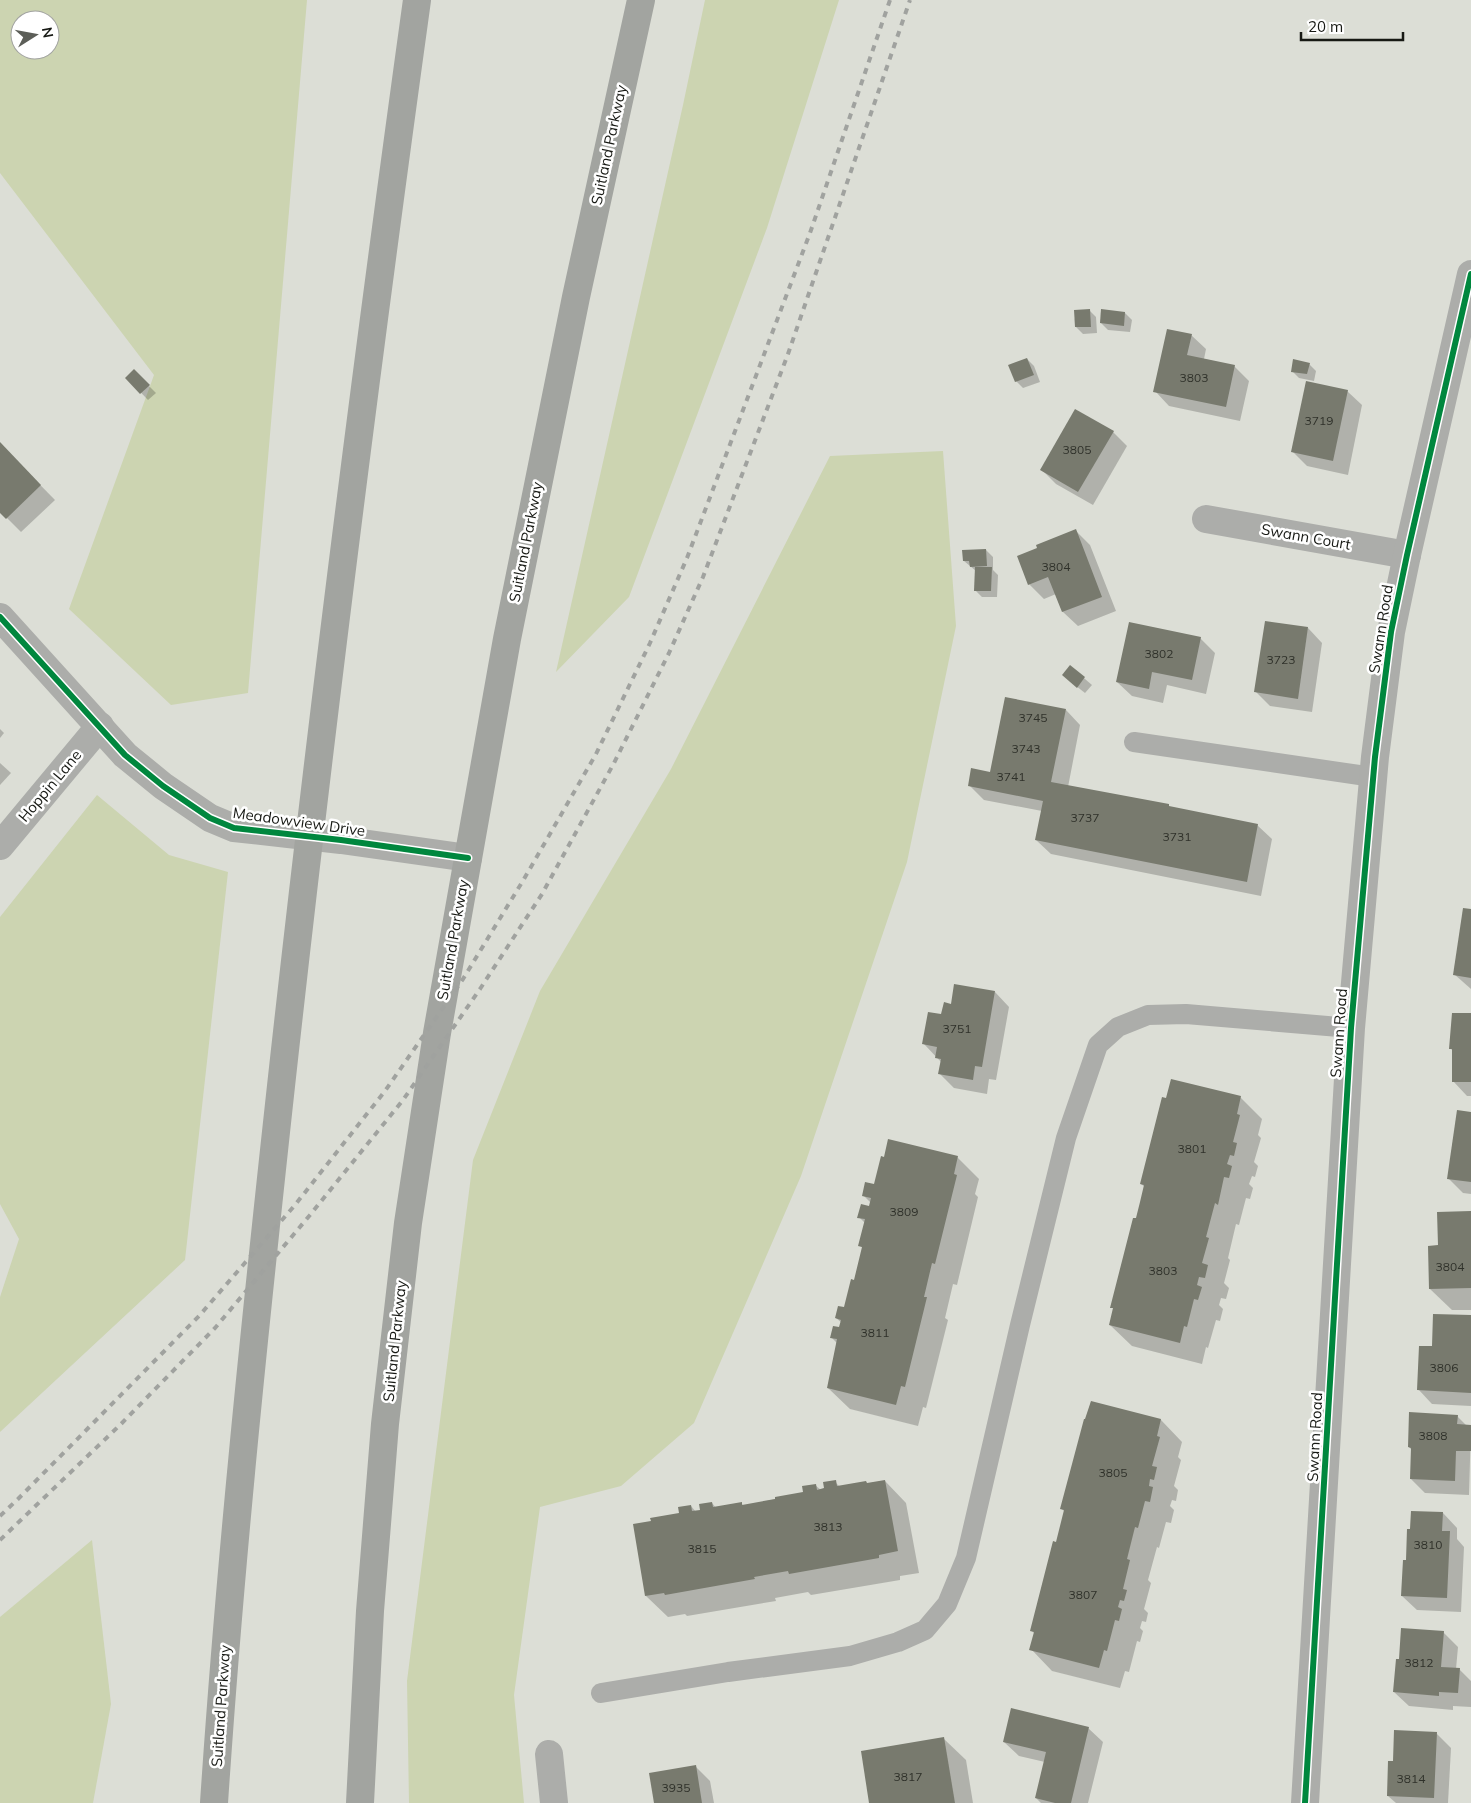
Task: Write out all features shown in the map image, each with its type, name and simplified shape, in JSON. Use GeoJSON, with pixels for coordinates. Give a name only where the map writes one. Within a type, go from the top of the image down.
{"type":"FeatureCollection","features":[{"type":"Feature","properties":{"kind":"highway","name":"Suitland Parkway"},"geometry":{"type":"LineString","coordinates":[[214,1803],[226,1630],[246,1422],[308,836],[371,328],[417,0]]}},
{"type":"Feature","properties":{"kind":"highway","name":"Suitland Parkway"},"geometry":{"type":"LineString","coordinates":[[360,1803],[373,1563],[396,1323],[408,1223],[435,1043],[531,518],[576,297],[641,0]]}},
{"type":"Feature","properties":{"kind":"street","name":"Swann Road"},"geometry":{"type":"LineString","coordinates":[[1305,1803],[1351,1028],[1373,777],[1391,632],[1471,274]]}},
{"type":"Feature","properties":{"kind":"street","name":"Swann Court"},"geometry":{"type":"LineString","coordinates":[[1206,519],[1407,554]]}},
{"type":"Feature","properties":{"kind":"street","name":"Meadowview Drive"},"geometry":{"type":"LineString","coordinates":[[0,617],[125,755],[163,786],[210,818],[234,828],[468,858]]}},
{"type":"Feature","properties":{"kind":"street","name":"Hoppin Lane"},"geometry":{"type":"LineString","coordinates":[[0,846],[100,726]]}},
{"type":"Feature","properties":{"kind":"street"},"geometry":{"type":"LineString","coordinates":[[550,1754],[554,1803]]}},
{"type":"Feature","properties":{"kind":"lane"},"geometry":{"type":"LineString","coordinates":[[1134,742],[1373,777]]}},
{"type":"Feature","properties":{"kind":"lane"},"geometry":{"type":"LineString","coordinates":[[601,1694],[728,1672],[850,1656],[898,1642],[925,1630],[947,1604],[966,1558],[1066,1138],[1098,1045],[1118,1027],[1148,1015],[1186,1014],[1351,1028]]}},
{"type":"Feature","properties":{"kind":"green space"},"geometry":{"type":"Polygon","coordinates":[[[0,0],[307,0],[248,693],[171,705],[69,609],[154,375],[0,173],[0,0]]]}},
{"type":"Feature","properties":{"kind":"green space"},"geometry":{"type":"Polygon","coordinates":[[[705,0],[839,0],[767,228],[629,597],[556,672],[683,105],[705,0]]]}},
{"type":"Feature","properties":{"kind":"green space"},"geometry":{"type":"Polygon","coordinates":[[[943,451],[956,626],[907,862],[801,1176],[694,1423],[621,1486],[540,1507],[514,1695],[524,1803],[409,1803],[407,1681],[473,1160],[540,991],[671,769],[830,456],[943,451]]]}},
{"type":"Feature","properties":{"kind":"green space"},"geometry":{"type":"Polygon","coordinates":[[[97,795],[169,855],[228,872],[185,1260],[0,1432],[0,1297],[19,1239],[0,1204],[0,917],[97,795]]]}},
{"type":"Feature","properties":{"kind":"green space"},"geometry":{"type":"Polygon","coordinates":[[[92,1540],[111,1704],[93,1803],[0,1803],[0,1617],[92,1540]]]}},
{"type":"Feature","properties":{"kind":"building"},"geometry":{"type":"Polygon","coordinates":[[[1090,309],[1091,327],[1075,327],[1074,310],[1090,309]]]}},
{"type":"Feature","properties":{"kind":"building"},"geometry":{"type":"Polygon","coordinates":[[[1101,309],[1125,312],[1124,326],[1100,323],[1101,309]]]}},
{"type":"Feature","properties":{"kind":"building"},"geometry":{"type":"Polygon","coordinates":[[[1167,329],[1192,334],[1187,355],[1235,365],[1226,407],[1153,392],[1167,329]]]}},
{"type":"Feature","properties":{"kind":"building"},"geometry":{"type":"Polygon","coordinates":[[[1027,358],[1034,375],[1015,382],[1008,365],[1027,358]]]}},
{"type":"Feature","properties":{"kind":"building"},"geometry":{"type":"Polygon","coordinates":[[[1293,359],[1310,363],[1307,374],[1291,372],[1293,359]]]}},
{"type":"Feature","properties":{"kind":"building"},"geometry":{"type":"Polygon","coordinates":[[[134,369],[150,385],[140,394],[125,378],[134,369]]]}},
{"type":"Feature","properties":{"kind":"building"},"geometry":{"type":"Polygon","coordinates":[[[1306,381],[1348,390],[1333,461],[1291,452],[1306,381]]]}},
{"type":"Feature","properties":{"kind":"building"},"geometry":{"type":"Polygon","coordinates":[[[1075,409],[1114,431],[1078,492],[1040,470],[1075,409]]]}},
{"type":"Feature","properties":{"kind":"building"},"geometry":{"type":"Polygon","coordinates":[[[0,442],[41,485],[6,519],[0,513],[0,442]]]}},
{"type":"Feature","properties":{"kind":"building"},"geometry":{"type":"Polygon","coordinates":[[[1076,529],[1102,597],[1062,612],[1048,577],[1028,585],[1017,556],[1037,548],[1036,545],[1076,529]]]}},
{"type":"Feature","properties":{"kind":"building"},"geometry":{"type":"Polygon","coordinates":[[[986,549],[987,566],[970,567],[969,561],[963,561],[962,550],[986,549]]]}},
{"type":"Feature","properties":{"kind":"building"},"geometry":{"type":"Polygon","coordinates":[[[975,567],[992,567],[991,591],[974,591],[975,567]]]}},
{"type":"Feature","properties":{"kind":"building"},"geometry":{"type":"Polygon","coordinates":[[[1265,621],[1308,627],[1298,699],[1254,692],[1265,621]]]}},
{"type":"Feature","properties":{"kind":"building"},"geometry":{"type":"Polygon","coordinates":[[[1129,622],[1201,637],[1192,680],[1152,672],[1149,689],[1116,682],[1129,622]]]}},
{"type":"Feature","properties":{"kind":"building"},"geometry":{"type":"Polygon","coordinates":[[[1070,665],[1085,677],[1077,688],[1062,675],[1070,665]]]}},
{"type":"Feature","properties":{"kind":"building"},"geometry":{"type":"Polygon","coordinates":[[[1005,697],[1066,709],[1051,782],[1169,804],[1169,806],[1258,824],[1247,882],[1035,840],[1043,801],[968,786],[971,768],[990,772],[1005,697]]]}},
{"type":"Feature","properties":{"kind":"building"},"geometry":{"type":"Polygon","coordinates":[[[1463,908],[1471,909],[1471,978],[1453,975],[1463,908]]]}},
{"type":"Feature","properties":{"kind":"building"},"geometry":{"type":"Polygon","coordinates":[[[954,984],[995,991],[982,1067],[975,1066],[973,1080],[938,1074],[941,1059],[935,1058],[937,1047],[922,1044],[928,1012],[941,1014],[944,1002],[951,1004],[954,984]]]}},
{"type":"Feature","properties":{"kind":"building"},"geometry":{"type":"Polygon","coordinates":[[[1452,1013],[1471,1013],[1471,1082],[1452,1082],[1452,1049],[1449,1049],[1452,1013]]]}},
{"type":"Feature","properties":{"kind":"building"},"geometry":{"type":"Polygon","coordinates":[[[1171,1079],[1241,1096],[1237,1114],[1240,1115],[1233,1142],[1237,1143],[1234,1156],[1230,1155],[1227,1164],[1232,1166],[1229,1178],[1224,1177],[1218,1205],[1215,1203],[1206,1237],[1209,1238],[1202,1263],[1208,1265],[1205,1278],[1199,1277],[1197,1285],[1202,1287],[1198,1300],[1194,1299],[1187,1327],[1184,1326],[1180,1343],[1109,1325],[1113,1308],[1110,1308],[1133,1218],[1136,1218],[1144,1185],[1140,1184],[1162,1097],[1166,1098],[1171,1079]]]}},
{"type":"Feature","properties":{"kind":"building"},"geometry":{"type":"Polygon","coordinates":[[[1457,1110],[1471,1112],[1471,1182],[1447,1179],[1457,1110]]]}},
{"type":"Feature","properties":{"kind":"building"},"geometry":{"type":"Polygon","coordinates":[[[888,1139],[958,1156],[954,1174],[957,1175],[935,1264],[932,1263],[924,1297],[927,1297],[905,1387],[901,1386],[896,1405],[827,1388],[837,1339],[830,1338],[833,1326],[839,1327],[841,1320],[835,1318],[838,1306],[844,1307],[851,1279],[854,1280],[862,1247],[858,1246],[865,1219],[857,1218],[861,1204],[869,1206],[871,1198],[862,1196],[865,1182],[874,1184],[881,1156],[884,1157],[888,1139]]]}},
{"type":"Feature","properties":{"kind":"building"},"geometry":{"type":"Polygon","coordinates":[[[1471,1211],[1471,1288],[1429,1289],[1428,1246],[1438,1245],[1437,1212],[1471,1211]]]}},
{"type":"Feature","properties":{"kind":"building"},"geometry":{"type":"Polygon","coordinates":[[[1433,1314],[1471,1315],[1471,1393],[1417,1390],[1419,1346],[1432,1346],[1433,1314]]]}},
{"type":"Feature","properties":{"kind":"building"},"geometry":{"type":"Polygon","coordinates":[[[1091,1401],[1161,1419],[1157,1436],[1160,1437],[1152,1466],[1157,1467],[1154,1480],[1150,1479],[1149,1486],[1153,1487],[1150,1502],[1145,1501],[1138,1528],[1135,1527],[1127,1559],[1130,1560],[1123,1589],[1127,1590],[1124,1601],[1120,1600],[1118,1607],[1122,1609],[1119,1621],[1115,1620],[1107,1651],[1104,1650],[1099,1668],[1029,1650],[1034,1632],[1030,1631],[1053,1541],[1056,1542],[1064,1510],[1060,1509],[1084,1419],[1091,1401]]]}},
{"type":"Feature","properties":{"kind":"building"},"geometry":{"type":"Polygon","coordinates":[[[1409,1412],[1458,1415],[1457,1424],[1471,1425],[1471,1451],[1456,1451],[1455,1481],[1410,1479],[1411,1448],[1408,1447],[1409,1412]]]}},
{"type":"Feature","properties":{"kind":"building"},"geometry":{"type":"Polygon","coordinates":[[[836,1480],[837,1486],[885,1480],[898,1551],[879,1555],[879,1558],[789,1574],[788,1571],[754,1577],[755,1579],[665,1595],[664,1593],[645,1596],[633,1524],[651,1521],[650,1518],[679,1513],[678,1507],[691,1505],[692,1511],[700,1510],[699,1504],[712,1502],[713,1507],[742,1502],[742,1505],[803,1492],[802,1486],[816,1484],[817,1490],[824,1488],[823,1482],[836,1480]]]}},
{"type":"Feature","properties":{"kind":"building"},"geometry":{"type":"Polygon","coordinates":[[[1411,1511],[1443,1512],[1442,1531],[1450,1531],[1447,1598],[1401,1596],[1403,1560],[1406,1560],[1407,1529],[1410,1529],[1411,1511]]]}},
{"type":"Feature","properties":{"kind":"building"},"geometry":{"type":"Polygon","coordinates":[[[1401,1628],[1444,1631],[1441,1667],[1460,1668],[1458,1693],[1439,1692],[1439,1696],[1393,1692],[1396,1659],[1399,1659],[1401,1628]]]}},
{"type":"Feature","properties":{"kind":"building"},"geometry":{"type":"Polygon","coordinates":[[[1011,1708],[1089,1727],[1071,1803],[1055,1803],[1035,1798],[1046,1752],[1003,1742],[1011,1708]]]}},
{"type":"Feature","properties":{"kind":"building"},"geometry":{"type":"Polygon","coordinates":[[[1394,1730],[1437,1732],[1434,1798],[1387,1796],[1388,1761],[1393,1761],[1394,1730]]]}},
{"type":"Feature","properties":{"kind":"building"},"geometry":{"type":"Polygon","coordinates":[[[944,1737],[955,1803],[869,1803],[861,1751],[944,1737]]]}},
{"type":"Feature","properties":{"kind":"building"},"geometry":{"type":"Polygon","coordinates":[[[696,1765],[702,1803],[654,1803],[649,1773],[696,1765]]]}},
{"type":"Feature","properties":{"kind":"railway"},"geometry":{"type":"LineString","coordinates":[[0,1516],[199,1316],[295,1205],[385,1091],[463,979],[524,879],[596,754],[650,643],[687,558],[810,233],[890,0]]}},
{"type":"Feature","properties":{"kind":"railway"},"geometry":{"type":"LineString","coordinates":[[0,1540],[121,1424],[215,1328],[310,1215],[403,1100],[480,989],[542,894],[614,763],[669,653],[703,577],[788,354],[910,0]]}},
{"type":"Feature","properties":{"kind":"cycle path"},"geometry":{"type":"LineString","coordinates":[[1305,1803],[1351,1028],[1375,757],[1391,632],[1471,274]]}},
{"type":"Feature","properties":{"kind":"cycle path"},"geometry":{"type":"LineString","coordinates":[[0,617],[125,755],[163,786],[210,818],[234,828],[341,840],[468,858]]}}]}
